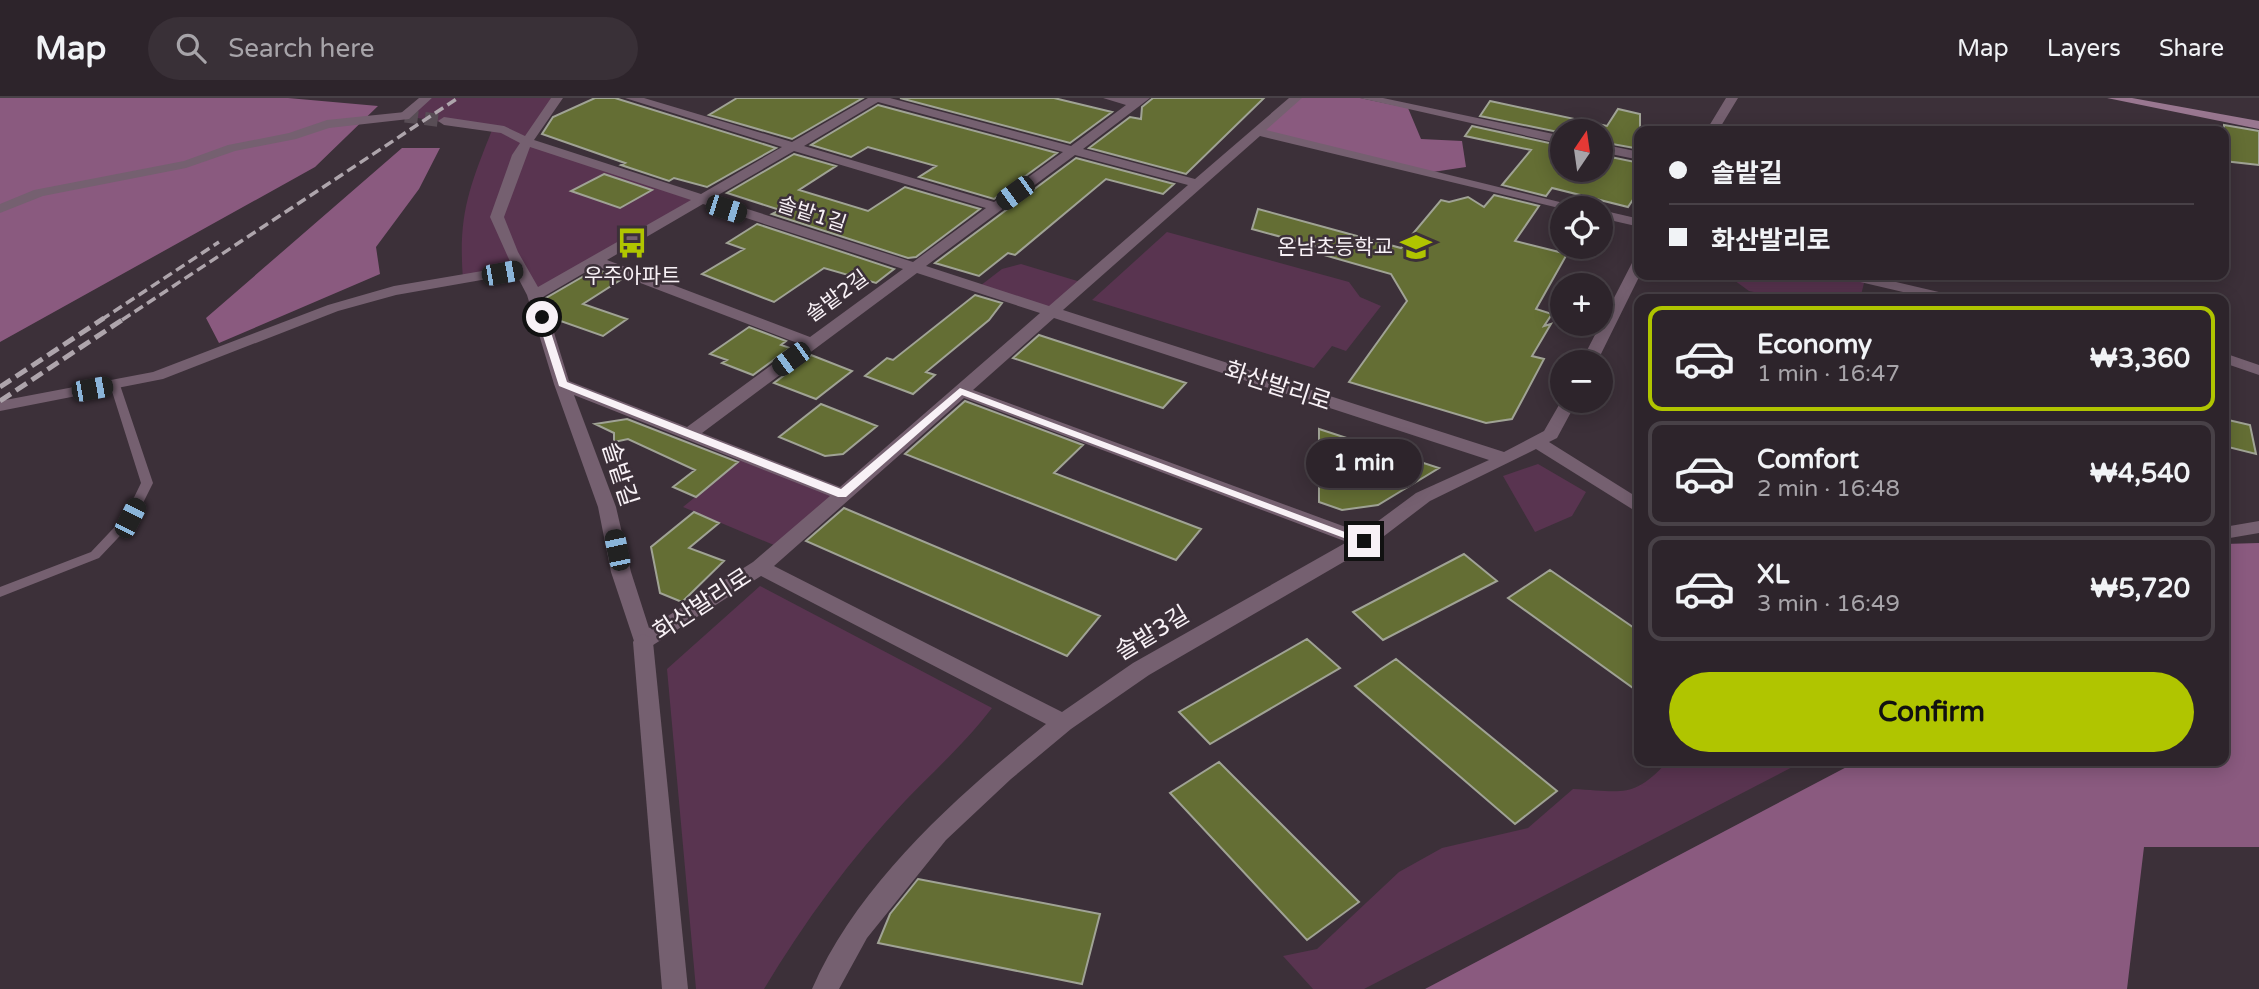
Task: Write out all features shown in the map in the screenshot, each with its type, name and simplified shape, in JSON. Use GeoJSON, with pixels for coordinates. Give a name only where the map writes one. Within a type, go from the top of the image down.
{"type":"FeatureCollection","features":[{"type":"Feature","properties":{"kind":"main road"},"geometry":{"type":"LineString","coordinates":[[2113,98],[2259,125]]}},
{"type":"Feature","properties":{"kind":"street"},"geometry":{"type":"LineString","coordinates":[[0,209],[39,193],[186,164],[232,148],[292,136],[327,124],[405,116],[426,98]]}},
{"type":"Feature","properties":{"kind":"street","name":"솔밭길"},"geometry":{"type":"LineString","coordinates":[[557,98],[518,155],[497,216],[535,295],[562,384],[607,508],[621,572],[643,642]]}},
{"type":"Feature","properties":{"kind":"street"},"geometry":{"type":"LineString","coordinates":[[631,98],[791,148],[996,207]]}},
{"type":"Feature","properties":{"kind":"street","name":"솔밭1길"},"geometry":{"type":"LineString","coordinates":[[535,295],[877,98],[1198,184]]}},
{"type":"Feature","properties":{"kind":"street"},"geometry":{"type":"LineString","coordinates":[[1109,98],[1140,101]]}},
{"type":"Feature","properties":{"kind":"street","name":"화산발리로"},"geometry":{"type":"LineString","coordinates":[[676,989],[643,642],[760,567],[1296,98]]}},
{"type":"Feature","properties":{"kind":"street"},"geometry":{"type":"LineString","coordinates":[[1366,98],[1550,137]]}},
{"type":"Feature","properties":{"kind":"street"},"geometry":{"type":"LineString","coordinates":[[1716,126],[1732,98]]}},
{"type":"Feature","properties":{"kind":"street","name":"솔밭2길"},"geometry":{"type":"LineString","coordinates":[[689,433],[1140,101]]}},
{"type":"Feature","properties":{"kind":"street"},"geometry":{"type":"LineString","coordinates":[[444,121],[504,130],[527,142],[699,200]]}},
{"type":"Feature","properties":{"kind":"street"},"geometry":{"type":"LineString","coordinates":[[1257,132],[1550,202]]}},
{"type":"Feature","properties":{"kind":"street"},"geometry":{"type":"LineString","coordinates":[[1614,151],[1634,155]]}},
{"type":"Feature","properties":{"kind":"street","name":"솔밭1길"},"geometry":{"type":"LineString","coordinates":[[699,200],[1050,313]]}},
{"type":"Feature","properties":{"kind":"street"},"geometry":{"type":"LineString","coordinates":[[1613,217],[1634,222]]}},
{"type":"Feature","properties":{"kind":"street"},"geometry":{"type":"LineString","coordinates":[[595,260],[811,344]]}},
{"type":"Feature","properties":{"kind":"street"},"geometry":{"type":"LineString","coordinates":[[0,405],[157,376],[333,308],[394,290],[521,269]]}},
{"type":"Feature","properties":{"kind":"street"},"geometry":{"type":"LineString","coordinates":[[1595,350],[1634,273]]}},
{"type":"Feature","properties":{"kind":"street"},"geometry":{"type":"LineString","coordinates":[[1869,280],[1930,294]]}},
{"type":"Feature","properties":{"kind":"street","name":"화산발리로"},"geometry":{"type":"LineString","coordinates":[[1050,313],[1506,459]]}},
{"type":"Feature","properties":{"kind":"street"},"geometry":{"type":"LineString","coordinates":[[2229,360],[2259,370]]}},
{"type":"Feature","properties":{"kind":"street"},"geometry":{"type":"LineString","coordinates":[[2229,374],[2259,381]]}},
{"type":"Feature","properties":{"kind":"street"},"geometry":{"type":"LineString","coordinates":[[562,384],[842,494]]}},
{"type":"Feature","properties":{"kind":"street"},"geometry":{"type":"LineString","coordinates":[[960,391],[1364,541]]}},
{"type":"Feature","properties":{"kind":"street","name":"솔밭3길"},"geometry":{"type":"LineString","coordinates":[[825,989],[858,930],[937,833],[1003,772],[1063,723],[1141,669],[1364,541],[1423,497],[1506,459],[1551,434],[1562,413]]}},
{"type":"Feature","properties":{"kind":"street"},"geometry":{"type":"LineString","coordinates":[[1537,442],[1634,504]]}},
{"type":"Feature","properties":{"kind":"street"},"geometry":{"type":"LineString","coordinates":[[2229,532],[2259,527]]}},
{"type":"Feature","properties":{"kind":"street"},"geometry":{"type":"LineString","coordinates":[[760,567],[1063,723]]}},
{"type":"Feature","properties":{"kind":"lane"},"geometry":{"type":"LineString","coordinates":[[0,592],[95,555],[130,518],[148,483],[115,385]]}},
{"type":"Feature","properties":{"kind":"shaded area"},"geometry":{"type":"Polygon","coordinates":[[[0,98],[288,98],[378,106],[315,167],[0,342],[0,98]]]}},
{"type":"Feature","properties":{"kind":"shaded area"},"geometry":{"type":"Polygon","coordinates":[[[432,98],[557,98],[528,142],[699,200],[535,295],[521,269],[463,279],[462,237],[467,202],[492,130],[405,116],[432,98]]]}},
{"type":"Feature","properties":{"kind":"shaded area"},"geometry":{"type":"Polygon","coordinates":[[[1298,98],[1360,98],[1408,108],[1421,139],[1462,141],[1466,167],[1426,173],[1257,132],[1298,98]]]}},
{"type":"Feature","properties":{"kind":"shaded area"},"geometry":{"type":"Polygon","coordinates":[[[402,148],[440,148],[419,189],[376,247],[380,274],[219,343],[206,318],[402,148]]]}},
{"type":"Feature","properties":{"kind":"shaded area"},"geometry":{"type":"Polygon","coordinates":[[[1167,232],[1349,282],[1360,297],[1381,306],[1346,351],[1332,346],[1314,368],[1092,300],[1167,232]]]}},
{"type":"Feature","properties":{"kind":"shaded area"},"geometry":{"type":"Polygon","coordinates":[[[1021,264],[1084,283],[1050,313],[976,289],[1002,269],[1021,264]]]}},
{"type":"Feature","properties":{"kind":"shaded area"},"geometry":{"type":"Polygon","coordinates":[[[1734,280],[1865,280],[1861,294],[1763,294],[1749,291],[1734,280]]]}},
{"type":"Feature","properties":{"kind":"shaded area"},"geometry":{"type":"Polygon","coordinates":[[[745,456],[842,494],[781,548],[683,507],[745,456]]]}},
{"type":"Feature","properties":{"kind":"shaded area"},"geometry":{"type":"Polygon","coordinates":[[[1538,464],[1586,492],[1572,516],[1535,532],[1503,476],[1538,464]]]}},
{"type":"Feature","properties":{"kind":"shaded area"},"geometry":{"type":"Polygon","coordinates":[[[2259,543],[2259,847],[2144,847],[2127,989],[1425,989],[1849,766],[2229,766],[2229,544],[2259,543]]]}},
{"type":"Feature","properties":{"kind":"shaded area"},"geometry":{"type":"Polygon","coordinates":[[[760,586],[992,708],[847,868],[795,939],[764,989],[696,989],[667,669],[760,586]]]}},
{"type":"Feature","properties":{"kind":"shaded area"},"geometry":{"type":"Polygon","coordinates":[[[1663,766],[1794,766],[1364,989],[1313,989],[1283,956],[1317,949],[1399,872],[1442,848],[1528,828],[1573,789],[1625,790],[1635,788],[1663,766]]]}},
{"type":"Feature","properties":{"kind":"building"},"geometry":{"type":"Polygon","coordinates":[[[595,98],[615,98],[776,148],[707,187],[674,178],[669,181],[542,134],[553,117],[595,98]]]}},
{"type":"Feature","properties":{"kind":"building"},"geometry":{"type":"Polygon","coordinates":[[[737,98],[863,98],[792,139],[709,115],[737,98]]]}},
{"type":"Feature","properties":{"kind":"building"},"geometry":{"type":"Polygon","coordinates":[[[900,98],[1054,98],[1112,112],[1070,143],[900,98]]]}},
{"type":"Feature","properties":{"kind":"building"},"geometry":{"type":"Polygon","coordinates":[[[1153,98],[1264,98],[1186,174],[1089,148],[1130,117],[1141,119],[1142,107],[1153,98]]]}},
{"type":"Feature","properties":{"kind":"building"},"geometry":{"type":"Polygon","coordinates":[[[1490,101],[1574,119],[1550,119],[1550,130],[1480,116],[1490,101]]]}},
{"type":"Feature","properties":{"kind":"building"},"geometry":{"type":"Polygon","coordinates":[[[878,105],[1057,153],[994,199],[919,177],[936,166],[868,147],[851,157],[811,145],[878,105]]]}},
{"type":"Feature","properties":{"kind":"building"},"geometry":{"type":"Polygon","coordinates":[[[1618,109],[1640,114],[1640,126],[1634,126],[1634,148],[1614,144],[1614,119],[1612,119],[1618,109]]]}},
{"type":"Feature","properties":{"kind":"building"},"geometry":{"type":"Polygon","coordinates":[[[2224,125],[2259,131],[2259,165],[2229,162],[2229,126],[2224,125]]]}},
{"type":"Feature","properties":{"kind":"building"},"geometry":{"type":"Polygon","coordinates":[[[1472,126],[1550,143],[1550,182],[1614,182],[1614,158],[1634,162],[1634,198],[1628,207],[1613,203],[1613,196],[1584,196],[1552,188],[1546,196],[1502,185],[1531,150],[1465,136],[1472,126]]]}},
{"type":"Feature","properties":{"kind":"building"},"geometry":{"type":"Polygon","coordinates":[[[794,154],[836,166],[799,190],[868,211],[905,187],[980,209],[916,257],[908,258],[772,214],[780,210],[727,193],[794,154]]]}},
{"type":"Feature","properties":{"kind":"building"},"geometry":{"type":"Polygon","coordinates":[[[1076,158],[1174,184],[1163,194],[1106,179],[1015,255],[1008,253],[979,276],[935,263],[1076,158]]]}},
{"type":"Feature","properties":{"kind":"building"},"geometry":{"type":"Polygon","coordinates":[[[604,174],[652,190],[620,208],[571,191],[604,174]]]}},
{"type":"Feature","properties":{"kind":"building"},"geometry":{"type":"Polygon","coordinates":[[[1494,195],[1539,206],[1515,241],[1550,250],[1550,259],[1564,259],[1556,273],[1550,273],[1550,284],[1536,309],[1550,313],[1544,326],[1550,326],[1532,356],[1544,359],[1512,419],[1486,423],[1349,382],[1407,301],[1391,274],[1324,255],[1329,250],[1252,229],[1258,209],[1401,248],[1441,200],[1449,202],[1468,197],[1484,207],[1494,195]]]}},
{"type":"Feature","properties":{"kind":"building"},"geometry":{"type":"Polygon","coordinates":[[[757,224],[894,269],[876,283],[824,268],[774,302],[702,274],[744,249],[727,243],[757,224]]]}},
{"type":"Feature","properties":{"kind":"building"},"geometry":{"type":"Polygon","coordinates":[[[596,269],[622,279],[583,304],[627,319],[603,336],[552,318],[546,298],[596,269]]]}},
{"type":"Feature","properties":{"kind":"building"},"geometry":{"type":"Polygon","coordinates":[[[975,295],[1002,303],[989,320],[926,372],[935,375],[913,394],[865,376],[887,358],[893,360],[975,295]]]}},
{"type":"Feature","properties":{"kind":"building"},"geometry":{"type":"Polygon","coordinates":[[[749,327],[786,341],[781,345],[790,348],[753,375],[722,363],[727,360],[710,354],[749,327]]]}},
{"type":"Feature","properties":{"kind":"building"},"geometry":{"type":"Polygon","coordinates":[[[1039,335],[1186,383],[1163,408],[1013,358],[1039,335]]]}},
{"type":"Feature","properties":{"kind":"building"},"geometry":{"type":"Polygon","coordinates":[[[811,355],[852,371],[816,399],[774,383],[811,355]]]}},
{"type":"Feature","properties":{"kind":"building"},"geometry":{"type":"Polygon","coordinates":[[[965,401],[1083,445],[1054,473],[1201,529],[1176,560],[905,454],[965,401]]]}},
{"type":"Feature","properties":{"kind":"building"},"geometry":{"type":"Polygon","coordinates":[[[821,404],[877,426],[843,454],[825,456],[779,437],[821,404]]]}},
{"type":"Feature","properties":{"kind":"building"},"geometry":{"type":"Polygon","coordinates":[[[627,419],[738,462],[696,497],[673,487],[695,470],[628,439],[614,442],[614,433],[595,424],[627,419]]]}},
{"type":"Feature","properties":{"kind":"building"},"geometry":{"type":"Polygon","coordinates":[[[2229,420],[2250,425],[2256,454],[2229,447],[2229,420]]]}},
{"type":"Feature","properties":{"kind":"building"},"geometry":{"type":"Polygon","coordinates":[[[1319,429],[1439,468],[1378,505],[1342,510],[1319,502],[1319,429]]]}},
{"type":"Feature","properties":{"kind":"building"},"geometry":{"type":"Polygon","coordinates":[[[844,508],[1100,616],[1067,656],[806,541],[844,508]]]}},
{"type":"Feature","properties":{"kind":"building"},"geometry":{"type":"Polygon","coordinates":[[[694,512],[719,523],[689,548],[724,561],[682,602],[660,593],[651,547],[694,512]]]}},
{"type":"Feature","properties":{"kind":"building"},"geometry":{"type":"Polygon","coordinates":[[[1464,554],[1497,581],[1383,640],[1353,612],[1464,554]]]}},
{"type":"Feature","properties":{"kind":"building"},"geometry":{"type":"Polygon","coordinates":[[[1550,570],[1634,628],[1634,689],[1508,598],[1550,570]]]}},
{"type":"Feature","properties":{"kind":"building"},"geometry":{"type":"Polygon","coordinates":[[[1307,639],[1340,668],[1210,744],[1179,712],[1307,639]]]}},
{"type":"Feature","properties":{"kind":"building"},"geometry":{"type":"Polygon","coordinates":[[[1396,659],[1557,791],[1515,824],[1355,686],[1396,659]]]}},
{"type":"Feature","properties":{"kind":"building"},"geometry":{"type":"Polygon","coordinates":[[[1219,762],[1359,902],[1307,940],[1170,793],[1219,762]]]}},
{"type":"Feature","properties":{"kind":"building"},"geometry":{"type":"Polygon","coordinates":[[[918,879],[1100,914],[1082,984],[878,943],[890,914],[918,879]]]}},
{"type":"Feature","properties":{"kind":"tunnel"},"geometry":{"type":"LineString","coordinates":[[405,116],[444,121]]}},
{"type":"Feature","properties":{"kind":"railway"},"geometry":{"type":"LineString","coordinates":[[122,320],[458,98]]}},
{"type":"Feature","properties":{"kind":"railway"},"geometry":{"type":"LineString","coordinates":[[101,320],[219,242]]}},
{"type":"Feature","properties":{"kind":"railway"},"geometry":{"type":"LineString","coordinates":[[0,387],[104,318]]}},
{"type":"Feature","properties":{"kind":"railway"},"geometry":{"type":"LineString","coordinates":[[0,401],[125,318]]}},
{"type":"Feature","properties":{"kind":"place","name":"우주아파트"},"geometry":{"type":"Point","coordinates":[632,243]}},
{"type":"Feature","properties":{"kind":"place","name":"온남초등학교"},"geometry":{"type":"Point","coordinates":[1416,247]}},
{"type":"Feature","properties":{"kind":"route"},"geometry":{"type":"LineString","coordinates":[[542,317],[562,384],[842,494],[960,391],[1364,541]]}}]}
